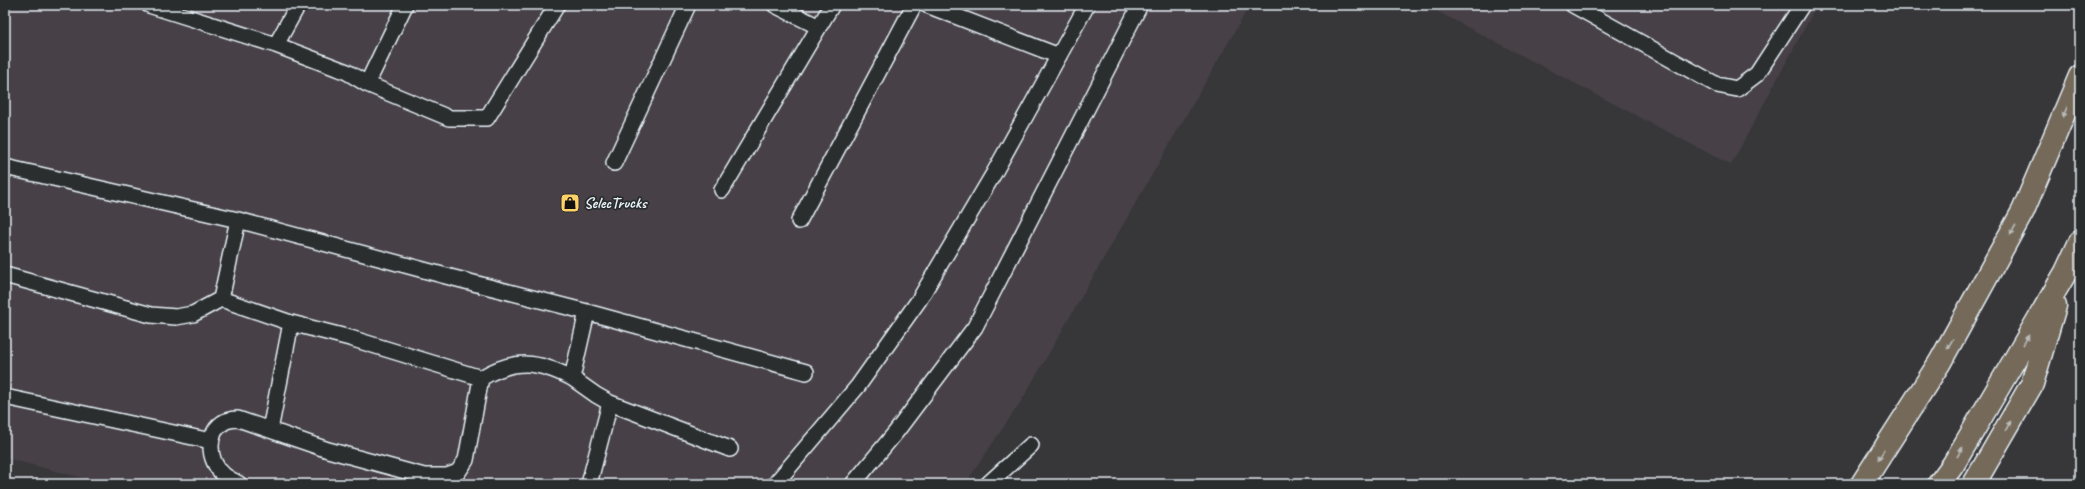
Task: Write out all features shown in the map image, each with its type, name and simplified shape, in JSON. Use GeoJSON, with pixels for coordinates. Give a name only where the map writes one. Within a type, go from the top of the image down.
{"type":"FeatureCollection","features":[{"type":"Feature","properties":{"kind":"highway"},"geometry":{"type":"LineString","coordinates":[[1862,484],[1940,362],[2024,211],[2080,76]]}},
{"type":"Feature","properties":{"kind":"highway"},"geometry":{"type":"LineString","coordinates":[[1939,484],[1952,465],[2066,272],[2080,242]]}},
{"type":"Feature","properties":{"kind":"highway"},"geometry":{"type":"LineString","coordinates":[[1974,484],[2032,384],[2066,272]]}},
{"type":"Feature","properties":{"kind":"lane"},"geometry":{"type":"LineString","coordinates":[[149,5],[178,10],[276,45],[347,72],[367,84],[449,118],[487,118],[557,5]]}},
{"type":"Feature","properties":{"kind":"lane"},"geometry":{"type":"LineString","coordinates":[[276,45],[298,5]]}},
{"type":"Feature","properties":{"kind":"lane"},"geometry":{"type":"LineString","coordinates":[[367,84],[405,5]]}},
{"type":"Feature","properties":{"kind":"lane"},"geometry":{"type":"LineString","coordinates":[[614,163],[688,5]]}},
{"type":"Feature","properties":{"kind":"lane"},"geometry":{"type":"LineString","coordinates":[[775,5],[819,27]]}},
{"type":"Feature","properties":{"kind":"lane"},"geometry":{"type":"LineString","coordinates":[[722,190],[832,5]]}},
{"type":"Feature","properties":{"kind":"lane"},"geometry":{"type":"LineString","coordinates":[[799,221],[914,5]]}},
{"type":"Feature","properties":{"kind":"lane"},"geometry":{"type":"LineString","coordinates":[[927,5],[1059,56]]}},
{"type":"Feature","properties":{"kind":"lane"},"geometry":{"type":"LineString","coordinates":[[775,484],[858,386],[919,300],[994,173],[1087,5]]}},
{"type":"Feature","properties":{"kind":"lane"},"geometry":{"type":"LineString","coordinates":[[853,484],[896,432],[975,327],[1140,5]]}},
{"type":"Feature","properties":{"kind":"lane"},"geometry":{"type":"LineString","coordinates":[[1573,5],[1717,85],[1737,89],[1757,74],[1802,5]]}},
{"type":"Feature","properties":{"kind":"lane"},"geometry":{"type":"LineString","coordinates":[[5,167],[238,220],[587,312],[806,372]]}},
{"type":"Feature","properties":{"kind":"lane"},"geometry":{"type":"LineString","coordinates":[[221,299],[238,220]]}},
{"type":"Feature","properties":{"kind":"lane"},"geometry":{"type":"LineString","coordinates":[[5,275],[151,316],[176,317],[193,314],[221,299],[291,323],[350,338],[481,378],[496,369],[512,365],[532,364],[551,368],[572,378],[610,403],[730,449]]}},
{"type":"Feature","properties":{"kind":"lane"},"geometry":{"type":"LineString","coordinates":[[572,378],[587,312]]}},
{"type":"Feature","properties":{"kind":"lane"},"geometry":{"type":"LineString","coordinates":[[270,430],[291,323]]}},
{"type":"Feature","properties":{"kind":"lane"},"geometry":{"type":"LineString","coordinates":[[239,484],[222,474],[211,456],[211,441],[216,428],[226,421],[238,419],[328,450],[424,476],[447,476],[458,472],[466,460],[481,378]]}},
{"type":"Feature","properties":{"kind":"lane"},"geometry":{"type":"LineString","coordinates":[[5,397],[211,441]]}},
{"type":"Feature","properties":{"kind":"lane"},"geometry":{"type":"LineString","coordinates":[[589,484],[610,403]]}},
{"type":"Feature","properties":{"kind":"lane"},"geometry":{"type":"LineString","coordinates":[[988,484],[1031,445]]}},
{"type":"Feature","properties":{"kind":"shaded area","name":"SelecTrucks"},"geometry":{"type":"Polygon","coordinates":[[[5,5],[1250,5],[1022,400],[965,484],[106,484],[5,458],[5,5]]]}},
{"type":"Feature","properties":{"kind":"shaded area"},"geometry":{"type":"Polygon","coordinates":[[[1425,5],[1817,5],[1731,165],[1425,5]]]}},
{"type":"Feature","properties":{"kind":"place","name":"SelecTrucks"},"geometry":{"type":"Point","coordinates":[570,203]}}]}
